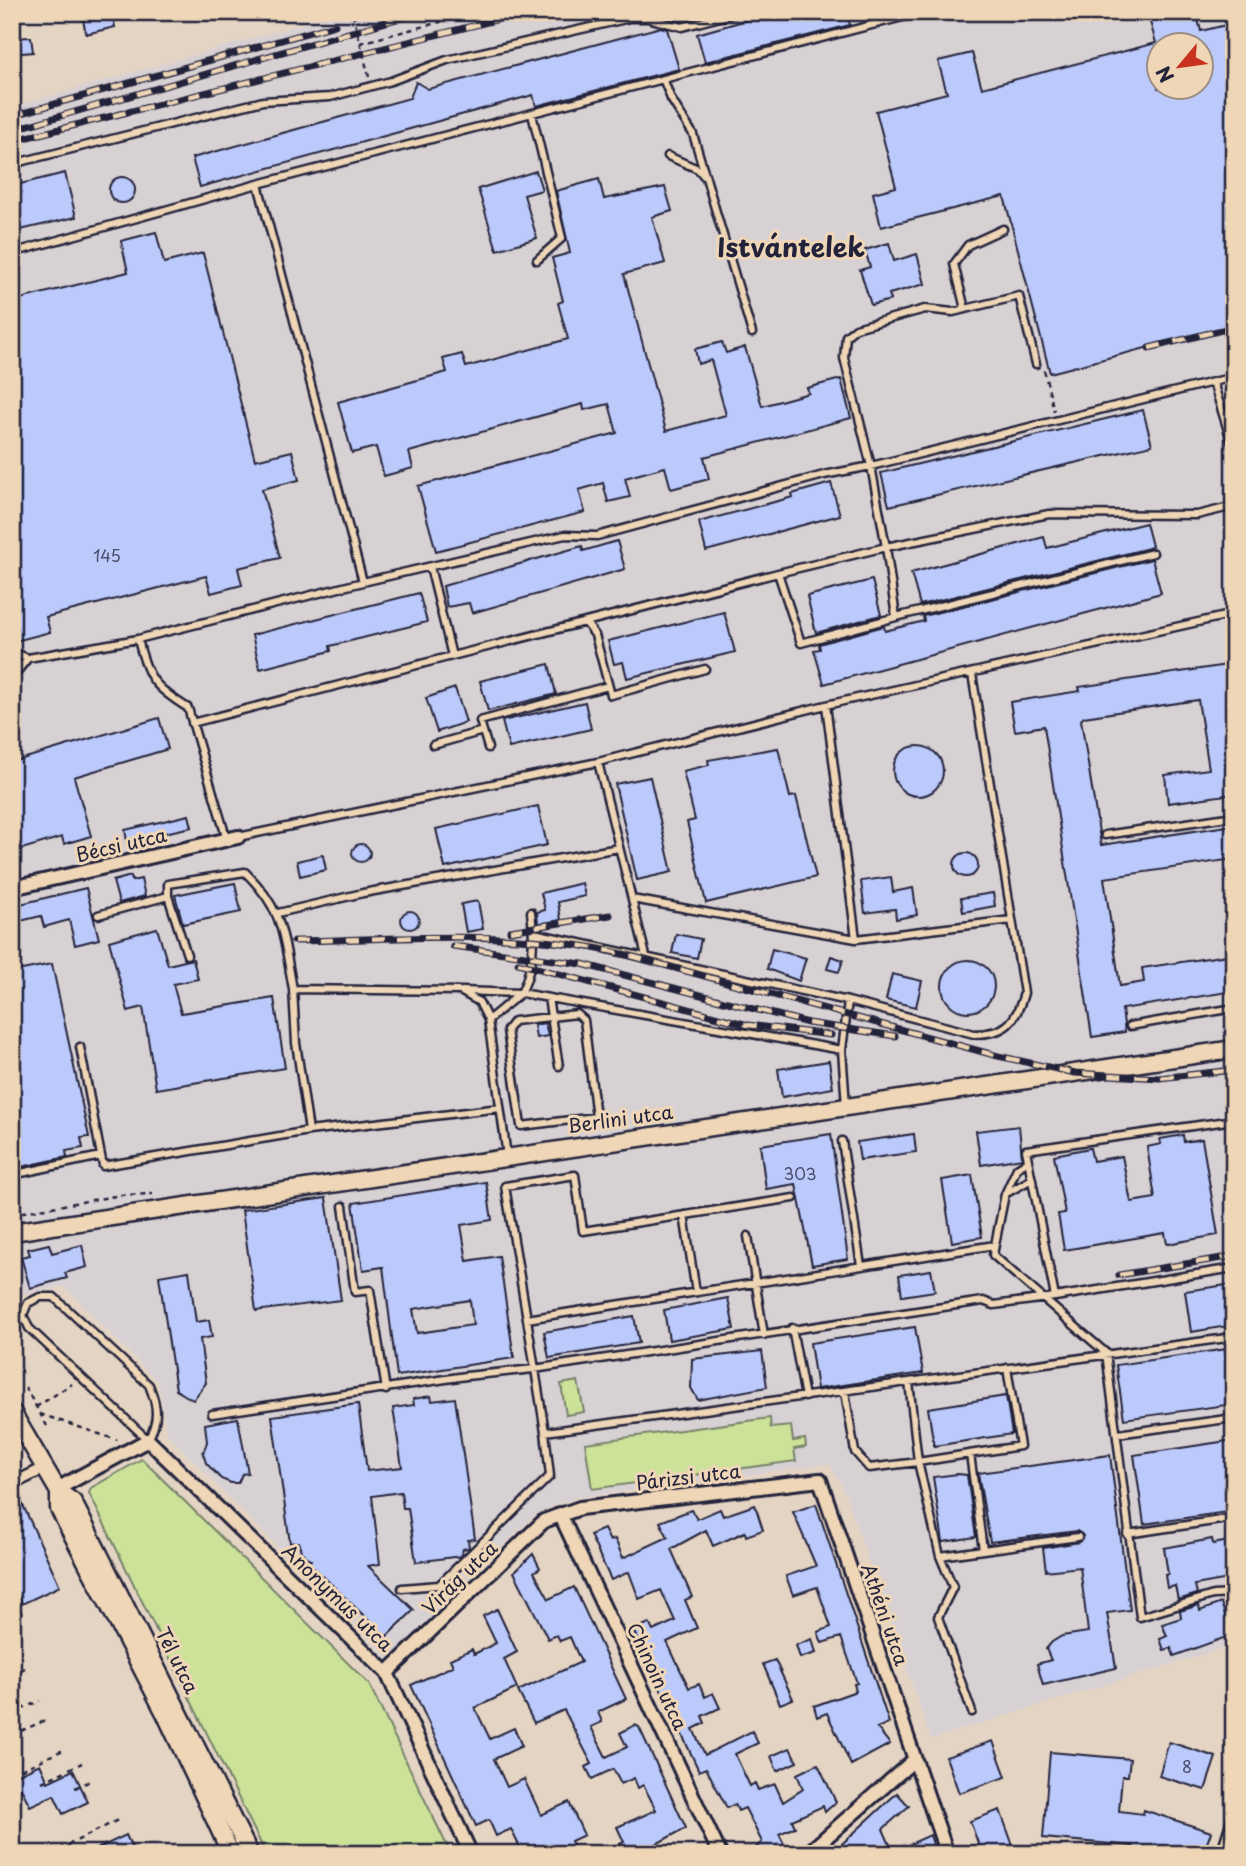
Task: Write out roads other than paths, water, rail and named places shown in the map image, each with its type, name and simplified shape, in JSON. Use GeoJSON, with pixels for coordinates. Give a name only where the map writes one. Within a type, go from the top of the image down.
{"type":"FeatureCollection","features":[{"type":"Feature","properties":{"kind":"street","name":"Bécsi utca"},"geometry":{"type":"LineString","coordinates":[[12,888],[232,839]]}},
{"type":"Feature","properties":{"kind":"street","name":"Berlini utca"},"geometry":{"type":"LineString","coordinates":[[12,1232],[1234,1049]]}},
{"type":"Feature","properties":{"kind":"street","name":"Tél utca"},"geometry":{"type":"LineString","coordinates":[[12,1412],[58,1490],[73,1502],[250,1854]]}},
{"type":"Feature","properties":{"kind":"street"},"geometry":{"type":"LineString","coordinates":[[58,1490],[148,1440]]}},
{"type":"Feature","properties":{"kind":"street","name":"Anonymus utca"},"geometry":{"type":"LineString","coordinates":[[148,1440],[387,1673],[471,1854]]}},
{"type":"Feature","properties":{"kind":"street"},"geometry":{"type":"LineString","coordinates":[[12,1484],[45,1468]]}},
{"type":"Feature","properties":{"kind":"street","name":"Párizsi utca"},"geometry":{"type":"LineString","coordinates":[[560,1514],[580,1508],[820,1480]]}},
{"type":"Feature","properties":{"kind":"street","name":"Athéni utca"},"geometry":{"type":"LineString","coordinates":[[820,1480],[947,1854]]}},
{"type":"Feature","properties":{"kind":"street","name":"Tél utca"},"geometry":{"type":"LineString","coordinates":[[58,1490],[59,1509],[166,1715],[231,1854]]}},
{"type":"Feature","properties":{"kind":"street","name":"Virág utca"},"geometry":{"type":"LineString","coordinates":[[387,1673],[544,1521],[560,1514]]}},
{"type":"Feature","properties":{"kind":"street","name":"Chinoin utca"},"geometry":{"type":"LineString","coordinates":[[560,1514],[720,1854]]}},
{"type":"Feature","properties":{"kind":"street"},"geometry":{"type":"LineString","coordinates":[[807,1854],[914,1760]]}},
{"type":"Feature","properties":{"kind":"lane"},"geometry":{"type":"LineString","coordinates":[[12,164],[263,101],[330,97],[391,81],[447,60],[630,18],[647,18],[682,27],[739,12]]}},
{"type":"Feature","properties":{"kind":"lane"},"geometry":{"type":"LineString","coordinates":[[12,253],[258,184],[922,12]]}},
{"type":"Feature","properties":{"kind":"lane"},"geometry":{"type":"LineString","coordinates":[[664,81],[671,99],[693,134],[752,333]]}},
{"type":"Feature","properties":{"kind":"lane"},"geometry":{"type":"LineString","coordinates":[[532,114],[562,238],[537,260]]}},
{"type":"Feature","properties":{"kind":"lane"},"geometry":{"type":"LineString","coordinates":[[668,156],[698,169],[708,180]]}},
{"type":"Feature","properties":{"kind":"lane"},"geometry":{"type":"LineString","coordinates":[[258,184],[363,582]]}},
{"type":"Feature","properties":{"kind":"lane"},"geometry":{"type":"LineString","coordinates":[[965,309],[954,264],[968,245],[1003,229]]}},
{"type":"Feature","properties":{"kind":"lane"},"geometry":{"type":"LineString","coordinates":[[896,617],[870,466],[844,358],[846,336],[856,328],[925,309],[953,312],[1019,296],[1036,364]]}},
{"type":"Feature","properties":{"kind":"lane"},"geometry":{"type":"LineString","coordinates":[[12,652],[28,658],[138,639],[363,582],[565,536],[597,536],[824,475],[1234,377]]}},
{"type":"Feature","properties":{"kind":"lane"},"geometry":{"type":"LineString","coordinates":[[1213,382],[1234,450]]}},
{"type":"Feature","properties":{"kind":"lane"},"geometry":{"type":"LineString","coordinates":[[192,723],[886,547],[1049,514],[1197,515],[1234,506]]}},
{"type":"Feature","properties":{"kind":"lane"},"geometry":{"type":"LineString","coordinates":[[778,573],[801,643],[1153,553]]}},
{"type":"Feature","properties":{"kind":"lane"},"geometry":{"type":"LineString","coordinates":[[430,567],[452,656]]}},
{"type":"Feature","properties":{"kind":"lane"},"geometry":{"type":"LineString","coordinates":[[138,639],[145,670],[158,688],[188,708],[232,839],[598,762],[826,705],[1234,614]]}},
{"type":"Feature","properties":{"kind":"lane"},"geometry":{"type":"LineString","coordinates":[[586,623],[595,635],[611,695],[705,669]]}},
{"type":"Feature","properties":{"kind":"lane"},"geometry":{"type":"LineString","coordinates":[[12,678],[28,658]]}},
{"type":"Feature","properties":{"kind":"lane"},"geometry":{"type":"LineString","coordinates":[[534,933],[848,1001],[974,1034],[992,1034],[1007,1025],[1019,1013],[1024,993],[972,674]]}},
{"type":"Feature","properties":{"kind":"lane"},"geometry":{"type":"LineString","coordinates":[[488,748],[480,721],[608,686]]}},
{"type":"Feature","properties":{"kind":"lane"},"geometry":{"type":"LineString","coordinates":[[826,705],[856,939]]}},
{"type":"Feature","properties":{"kind":"lane"},"geometry":{"type":"LineString","coordinates":[[433,745],[483,731]]}},
{"type":"Feature","properties":{"kind":"lane"},"geometry":{"type":"LineString","coordinates":[[598,762],[646,956]]}},
{"type":"Feature","properties":{"kind":"lane"},"geometry":{"type":"LineString","coordinates":[[1105,835],[1234,816]]}},
{"type":"Feature","properties":{"kind":"lane"},"geometry":{"type":"LineString","coordinates":[[278,913],[376,890],[620,848]]}},
{"type":"Feature","properties":{"kind":"lane"},"geometry":{"type":"LineString","coordinates":[[187,955],[168,896],[168,884],[245,872],[263,889],[278,913],[293,989],[296,1044],[309,1131]]}},
{"type":"Feature","properties":{"kind":"lane"},"geometry":{"type":"LineString","coordinates":[[98,915],[168,896]]}},
{"type":"Feature","properties":{"kind":"lane"},"geometry":{"type":"LineString","coordinates":[[632,899],[856,939],[1012,920]]}},
{"type":"Feature","properties":{"kind":"lane"},"geometry":{"type":"LineString","coordinates":[[488,1020],[521,993],[530,975],[534,933],[531,912]]}},
{"type":"Feature","properties":{"kind":"lane"},"geometry":{"type":"LineString","coordinates":[[293,989],[521,993],[842,1050]]}},
{"type":"Feature","properties":{"kind":"lane"},"geometry":{"type":"LineString","coordinates":[[460,991],[479,1002],[488,1020],[506,1156]]}},
{"type":"Feature","properties":{"kind":"lane"},"geometry":{"type":"LineString","coordinates":[[548,998],[559,1066]]}},
{"type":"Feature","properties":{"kind":"lane"},"geometry":{"type":"LineString","coordinates":[[846,1107],[842,1050],[848,1001]]}},
{"type":"Feature","properties":{"kind":"lane"},"geometry":{"type":"LineString","coordinates":[[1130,1026],[1234,1008]]}},
{"type":"Feature","properties":{"kind":"lane"},"geometry":{"type":"LineString","coordinates":[[577,1014],[584,1020],[596,1117],[521,1126],[506,1030],[514,1021],[552,1017],[577,1014]]}},
{"type":"Feature","properties":{"kind":"lane"},"geometry":{"type":"LineString","coordinates":[[80,1047],[103,1166],[309,1131],[500,1108]]}},
{"type":"Feature","properties":{"kind":"lane"},"geometry":{"type":"LineString","coordinates":[[1055,1297],[1026,1150],[1234,1120]]}},
{"type":"Feature","properties":{"kind":"lane"},"geometry":{"type":"LineString","coordinates":[[842,1141],[861,1266]]}},
{"type":"Feature","properties":{"kind":"lane"},"geometry":{"type":"LineString","coordinates":[[12,1175],[101,1156]]}},
{"type":"Feature","properties":{"kind":"lane"},"geometry":{"type":"LineString","coordinates":[[1028,1161],[1017,1168],[1005,1194],[993,1255],[1106,1353],[1127,1534],[1140,1617],[1213,1595],[1234,1594]]}},
{"type":"Feature","properties":{"kind":"lane"},"geometry":{"type":"LineString","coordinates":[[402,1588],[439,1585],[550,1476],[505,1186],[575,1175],[583,1231],[794,1198]]}},
{"type":"Feature","properties":{"kind":"lane"},"geometry":{"type":"LineString","coordinates":[[1005,1194],[1032,1179]]}},
{"type":"Feature","properties":{"kind":"lane"},"geometry":{"type":"LineString","coordinates":[[343,1206],[355,1292],[370,1290],[386,1390]]}},
{"type":"Feature","properties":{"kind":"lane"},"geometry":{"type":"LineString","coordinates":[[684,1215],[696,1292]]}},
{"type":"Feature","properties":{"kind":"lane"},"geometry":{"type":"LineString","coordinates":[[748,1236],[764,1335]]}},
{"type":"Feature","properties":{"kind":"lane"},"geometry":{"type":"LineString","coordinates":[[527,1319],[995,1245]]}},
{"type":"Feature","properties":{"kind":"lane"},"geometry":{"type":"LineString","coordinates":[[212,1414],[466,1376],[534,1369],[983,1301],[994,1305],[1055,1297],[1234,1268]]}},
{"type":"Feature","properties":{"kind":"lane","name":"Anonymus utca"},"geometry":{"type":"LineString","coordinates":[[40,1297],[54,1297],[149,1385],[155,1400],[158,1423],[148,1440],[29,1328],[23,1315],[29,1303],[40,1297]]}},
{"type":"Feature","properties":{"kind":"lane"},"geometry":{"type":"LineString","coordinates":[[792,1328],[804,1397]]}},
{"type":"Feature","properties":{"kind":"lane"},"geometry":{"type":"LineString","coordinates":[[545,1432],[1234,1337]]}},
{"type":"Feature","properties":{"kind":"lane"},"geometry":{"type":"LineString","coordinates":[[845,1392],[855,1452],[869,1468],[918,1462],[1020,1446],[1007,1368]]}},
{"type":"Feature","properties":{"kind":"lane"},"geometry":{"type":"LineString","coordinates":[[909,1382],[918,1462],[940,1556],[953,1587],[939,1617],[972,1712]]}},
{"type":"Feature","properties":{"kind":"lane"},"geometry":{"type":"LineString","coordinates":[[1117,1434],[1234,1418]]}},
{"type":"Feature","properties":{"kind":"lane"},"geometry":{"type":"LineString","coordinates":[[970,1454],[983,1550]]}},
{"type":"Feature","properties":{"kind":"lane"},"geometry":{"type":"LineString","coordinates":[[1127,1534],[1234,1518]]}},
{"type":"Feature","properties":{"kind":"lane"},"geometry":{"type":"LineString","coordinates":[[940,1556],[1078,1537]]}},
{"type":"Feature","properties":{"kind":"lane"},"geometry":{"type":"LineString","coordinates":[[1220,1854],[1234,1810]]}},
{"type":"Feature","properties":{"kind":"railway"},"geometry":{"type":"LineString","coordinates":[[12,130],[421,12]]}},
{"type":"Feature","properties":{"kind":"railway"},"geometry":{"type":"LineString","coordinates":[[12,141],[528,12]]}},
{"type":"Feature","properties":{"kind":"railway"},"geometry":{"type":"LineString","coordinates":[[12,116],[335,25]]}},
{"type":"Feature","properties":{"kind":"railway"},"geometry":{"type":"LineString","coordinates":[[1149,348],[1234,327]]}},
{"type":"Feature","properties":{"kind":"railway"},"geometry":{"type":"LineString","coordinates":[[510,931],[610,915]]}},
{"type":"Feature","properties":{"kind":"railway"},"geometry":{"type":"LineString","coordinates":[[294,941],[420,937],[545,941],[627,955],[998,1056],[1075,1073],[1159,1078],[1234,1070]]}},
{"type":"Feature","properties":{"kind":"railway"},"geometry":{"type":"LineString","coordinates":[[453,946],[582,964],[808,1023],[895,1036]]}},
{"type":"Feature","properties":{"kind":"railway"},"geometry":{"type":"LineString","coordinates":[[518,963],[748,1025],[831,1035]]}},
{"type":"Feature","properties":{"kind":"railway"},"geometry":{"type":"LineString","coordinates":[[1119,1275],[1234,1256]]}},
{"type":"Feature","properties":{"kind":"district","name":"Istvántelek"},"geometry":{"type":"Point","coordinates":[791,246]}}]}
